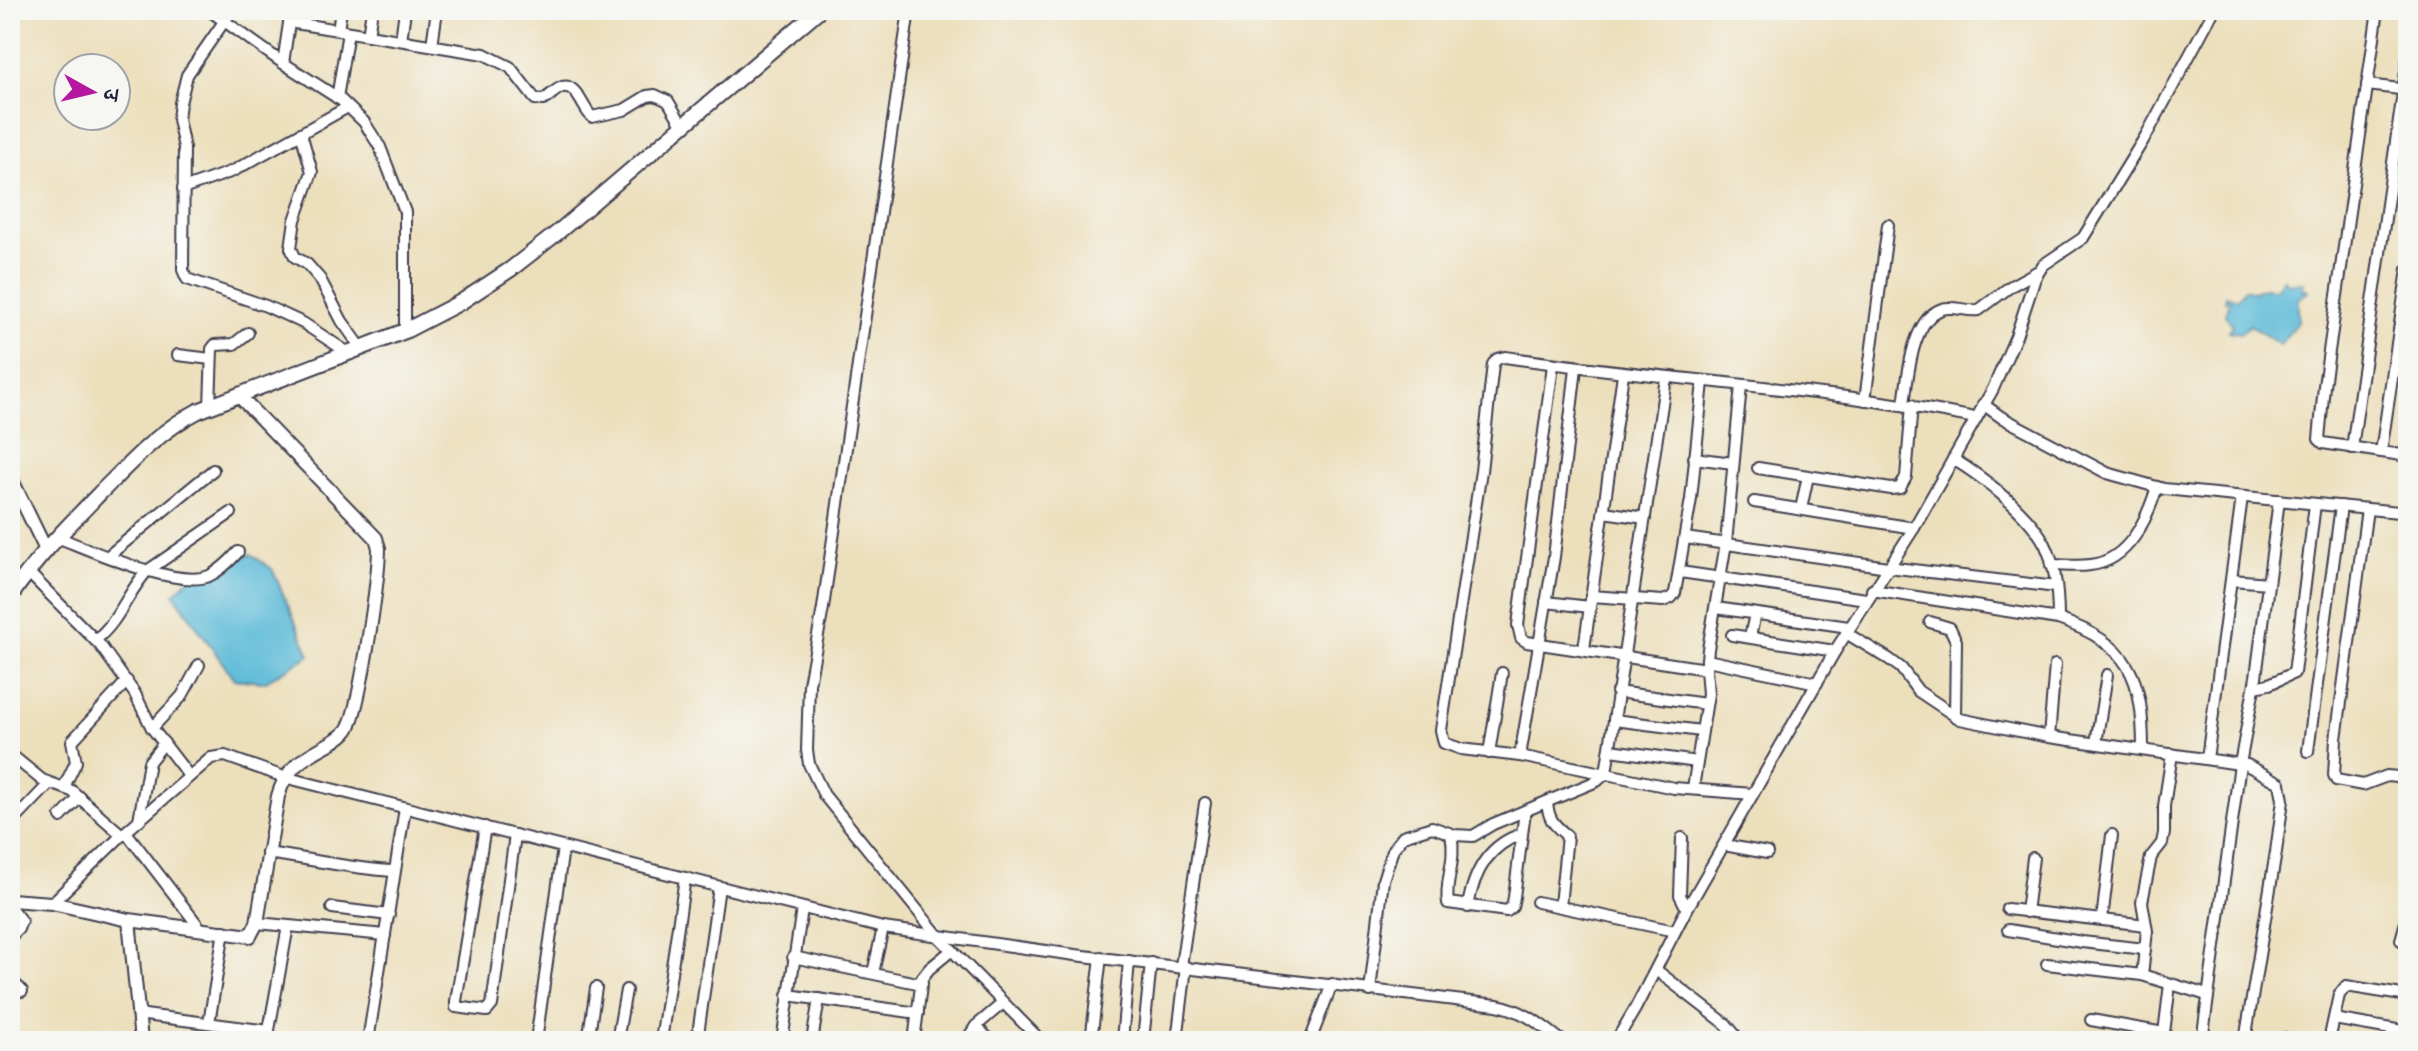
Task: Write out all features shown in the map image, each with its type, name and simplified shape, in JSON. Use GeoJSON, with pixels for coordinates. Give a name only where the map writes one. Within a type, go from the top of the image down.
{"type":"FeatureCollection","features":[{"type":"Feature","properties":{"kind":"main road"},"geometry":{"type":"LineString","coordinates":[[10,597],[51,543],[152,443],[189,416],[405,331],[461,302],[511,269],[819,10]]}},
{"type":"Feature","properties":{"kind":"street"},"geometry":{"type":"LineString","coordinates":[[209,10],[337,98],[364,122],[380,147],[405,212],[405,331]]}},
{"type":"Feature","properties":{"kind":"street"},"geometry":{"type":"LineString","coordinates":[[232,10],[187,75],[180,103],[178,119],[184,148],[183,270],[187,279],[266,306],[356,351]]}},
{"type":"Feature","properties":{"kind":"street"},"geometry":{"type":"LineString","coordinates":[[283,63],[291,10]]}},
{"type":"Feature","properties":{"kind":"street"},"geometry":{"type":"LineString","coordinates":[[337,98],[343,31],[341,10]]}},
{"type":"Feature","properties":{"kind":"street"},"geometry":{"type":"LineString","coordinates":[[368,35],[372,10]]}},
{"type":"Feature","properties":{"kind":"street"},"geometry":{"type":"LineString","coordinates":[[401,40],[405,10]]}},
{"type":"Feature","properties":{"kind":"street"},"geometry":{"type":"LineString","coordinates":[[432,45],[437,10]]}},
{"type":"Feature","properties":{"kind":"street"},"geometry":{"type":"LineString","coordinates":[[909,10],[823,608],[809,684],[807,750],[809,764],[824,795],[939,937],[1041,1041]]}},
{"type":"Feature","properties":{"kind":"street"},"geometry":{"type":"LineString","coordinates":[[1758,468],[1900,488],[1906,477],[1914,343],[1933,314],[1943,308],[1979,310],[2083,238],[2147,134],[2214,10]]}},
{"type":"Feature","properties":{"kind":"street"},"geometry":{"type":"LineString","coordinates":[[2378,10],[2319,435],[2323,443],[2408,456]]}},
{"type":"Feature","properties":{"kind":"street"},"geometry":{"type":"LineString","coordinates":[[289,22],[484,54],[510,67],[535,99],[543,100],[566,87],[577,93],[586,112],[592,117],[624,110],[647,96],[662,96],[683,126]]}},
{"type":"Feature","properties":{"kind":"street"},"geometry":{"type":"LineString","coordinates":[[2352,448],[2406,90],[2408,58]]}},
{"type":"Feature","properties":{"kind":"street"},"geometry":{"type":"LineString","coordinates":[[2367,85],[2406,90]]}},
{"type":"Feature","properties":{"kind":"street"},"geometry":{"type":"LineString","coordinates":[[183,189],[233,171],[348,107]]}},
{"type":"Feature","properties":{"kind":"street"},"geometry":{"type":"LineString","coordinates":[[301,133],[312,163],[312,172],[295,220],[291,248],[295,257],[307,264],[320,279],[356,351]]}},
{"type":"Feature","properties":{"kind":"street"},"geometry":{"type":"LineString","coordinates":[[1865,400],[1888,225]]}},
{"type":"Feature","properties":{"kind":"street"},"geometry":{"type":"LineString","coordinates":[[2381,452],[2408,269]]}},
{"type":"Feature","properties":{"kind":"street"},"geometry":{"type":"LineString","coordinates":[[1616,1041],[1687,909],[1847,630],[1914,528],[2000,376],[2040,270]]}},
{"type":"Feature","properties":{"kind":"street"},"geometry":{"type":"LineString","coordinates":[[210,407],[211,359],[215,345],[234,344],[248,333]]}},
{"type":"Feature","properties":{"kind":"street"},"geometry":{"type":"LineString","coordinates":[[178,355],[211,359]]}},
{"type":"Feature","properties":{"kind":"street"},"geometry":{"type":"LineString","coordinates":[[1753,794],[1674,788],[1520,756],[1452,748],[1444,743],[1441,730],[1481,471],[1490,372],[1497,359],[1505,357],[1623,374],[1908,405],[1975,418]]}},
{"type":"Feature","properties":{"kind":"street"},"geometry":{"type":"LineString","coordinates":[[1553,365],[1518,625],[1521,638],[1817,683]]}},
{"type":"Feature","properties":{"kind":"street"},"geometry":{"type":"LineString","coordinates":[[1520,756],[1546,602],[1576,368]]}},
{"type":"Feature","properties":{"kind":"street"},"geometry":{"type":"LineString","coordinates":[[1584,649],[1623,374]]}},
{"type":"Feature","properties":{"kind":"street"},"geometry":{"type":"LineString","coordinates":[[1370,991],[1383,880],[1393,849],[1403,836],[1432,827],[1451,834],[1473,836],[1597,781],[1606,773],[1666,378]]}},
{"type":"Feature","properties":{"kind":"street"},"geometry":{"type":"LineString","coordinates":[[1546,602],[1663,601],[1675,593],[1685,538],[1703,382]]}},
{"type":"Feature","properties":{"kind":"street"},"geometry":{"type":"LineString","coordinates":[[1693,788],[1709,684],[1706,664],[1726,543],[1741,386]]}},
{"type":"Feature","properties":{"kind":"street"},"geometry":{"type":"LineString","coordinates":[[10,900],[52,903],[129,920],[250,936],[257,923],[267,853],[284,777],[292,766],[339,738],[348,729],[361,677],[379,548],[376,538],[239,396]]}},
{"type":"Feature","properties":{"kind":"street"},"geometry":{"type":"LineString","coordinates":[[1983,404],[2090,465],[2157,487],[2184,493],[2399,512],[2408,507]]}},
{"type":"Feature","properties":{"kind":"street"},"geometry":{"type":"LineString","coordinates":[[1694,458],[1733,463]]}},
{"type":"Feature","properties":{"kind":"street"},"geometry":{"type":"LineString","coordinates":[[1953,459],[1985,479],[2045,545],[2056,587],[2058,619]]}},
{"type":"Feature","properties":{"kind":"street"},"geometry":{"type":"LineString","coordinates":[[108,556],[213,470]]}},
{"type":"Feature","properties":{"kind":"street"},"geometry":{"type":"LineString","coordinates":[[10,476],[51,543],[108,556],[147,571],[189,579],[211,576],[238,552]]}},
{"type":"Feature","properties":{"kind":"street"},"geometry":{"type":"LineString","coordinates":[[1801,509],[1808,476]]}},
{"type":"Feature","properties":{"kind":"street"},"geometry":{"type":"LineString","coordinates":[[2051,565],[2090,565],[2115,555],[2138,533],[2149,513],[2157,487]]}},
{"type":"Feature","properties":{"kind":"street"},"geometry":{"type":"LineString","coordinates":[[2207,759],[2242,497]]}},
{"type":"Feature","properties":{"kind":"street"},"geometry":{"type":"LineString","coordinates":[[2202,1041],[2240,764],[2255,687],[2279,500]]}},
{"type":"Feature","properties":{"kind":"street"},"geometry":{"type":"LineString","coordinates":[[1754,502],[1914,528]]}},
{"type":"Feature","properties":{"kind":"street"},"geometry":{"type":"LineString","coordinates":[[2255,687],[2294,673],[2315,504]]}},
{"type":"Feature","properties":{"kind":"street"},"geometry":{"type":"LineString","coordinates":[[2308,751],[2341,506]]}},
{"type":"Feature","properties":{"kind":"street"},"geometry":{"type":"LineString","coordinates":[[2367,509],[2336,739],[2334,775],[2336,780],[2363,785],[2387,776],[2408,778]]}},
{"type":"Feature","properties":{"kind":"street"},"geometry":{"type":"LineString","coordinates":[[1604,512],[1645,518]]}},
{"type":"Feature","properties":{"kind":"street"},"geometry":{"type":"LineString","coordinates":[[95,640],[114,621],[147,571],[231,513]]}},
{"type":"Feature","properties":{"kind":"street"},"geometry":{"type":"LineString","coordinates":[[1685,538],[2056,587]]}},
{"type":"Feature","properties":{"kind":"street"},"geometry":{"type":"LineString","coordinates":[[27,571],[95,640],[127,681],[152,728],[189,776]]}},
{"type":"Feature","properties":{"kind":"street"},"geometry":{"type":"LineString","coordinates":[[1680,572],[2058,619],[2082,629],[2123,658],[2139,690],[2143,709],[2143,750]]}},
{"type":"Feature","properties":{"kind":"street"},"geometry":{"type":"LineString","coordinates":[[2232,580],[2268,583]]}},
{"type":"Feature","properties":{"kind":"street"},"geometry":{"type":"LineString","coordinates":[[1716,608],[1847,630],[1901,668],[1918,691],[1955,716],[1992,727],[2049,737],[2240,764],[2280,783],[2283,800],[2245,1041]]}},
{"type":"Feature","properties":{"kind":"street"},"geometry":{"type":"LineString","coordinates":[[1750,637],[1755,614]]}},
{"type":"Feature","properties":{"kind":"street"},"geometry":{"type":"LineString","coordinates":[[1930,622],[1950,628],[1956,641],[1955,716]]}},
{"type":"Feature","properties":{"kind":"street"},"geometry":{"type":"LineString","coordinates":[[1732,635],[1835,651]]}},
{"type":"Feature","properties":{"kind":"street"},"geometry":{"type":"LineString","coordinates":[[152,728],[182,696],[199,665]]}},
{"type":"Feature","properties":{"kind":"street"},"geometry":{"type":"LineString","coordinates":[[2049,737],[2055,665]]}},
{"type":"Feature","properties":{"kind":"street"},"geometry":{"type":"LineString","coordinates":[[1489,753],[1502,673]]}},
{"type":"Feature","properties":{"kind":"street"},"geometry":{"type":"LineString","coordinates":[[2096,743],[2107,675]]}},
{"type":"Feature","properties":{"kind":"street"},"geometry":{"type":"LineString","coordinates":[[64,787],[76,762],[72,741],[127,681]]}},
{"type":"Feature","properties":{"kind":"street"},"geometry":{"type":"LineString","coordinates":[[1617,692],[1706,704]]}},
{"type":"Feature","properties":{"kind":"street"},"geometry":{"type":"LineString","coordinates":[[1614,720],[1701,731]]}},
{"type":"Feature","properties":{"kind":"street"},"geometry":{"type":"LineString","coordinates":[[139,820],[149,762],[164,743]]}},
{"type":"Feature","properties":{"kind":"street"},"geometry":{"type":"LineString","coordinates":[[1611,750],[1697,762]]}},
{"type":"Feature","properties":{"kind":"street"},"geometry":{"type":"LineString","coordinates":[[10,754],[49,784],[64,787],[80,797],[124,833],[200,928]]}},
{"type":"Feature","properties":{"kind":"street"},"geometry":{"type":"LineString","coordinates":[[2142,975],[2146,925],[2142,902],[2151,857],[2162,843],[2172,754]]}},
{"type":"Feature","properties":{"kind":"street"},"geometry":{"type":"LineString","coordinates":[[52,903],[124,833],[189,776],[217,756],[284,777],[883,928],[1514,1008],[1562,1041]]}},
{"type":"Feature","properties":{"kind":"street"},"geometry":{"type":"LineString","coordinates":[[10,825],[49,784]]}},
{"type":"Feature","properties":{"kind":"street"},"geometry":{"type":"LineString","coordinates":[[61,817],[80,797]]}},
{"type":"Feature","properties":{"kind":"street"},"geometry":{"type":"LineString","coordinates":[[1177,1041],[1183,966],[1205,803]]}},
{"type":"Feature","properties":{"kind":"street"},"geometry":{"type":"LineString","coordinates":[[1547,803],[1549,818],[1567,836],[1568,843],[1560,905]]}},
{"type":"Feature","properties":{"kind":"street"},"geometry":{"type":"LineString","coordinates":[[377,1041],[368,1040],[405,808]]}},
{"type":"Feature","properties":{"kind":"street"},"geometry":{"type":"LineString","coordinates":[[1451,834],[1454,860],[1447,898],[1453,906],[1510,910],[1525,811]]}},
{"type":"Feature","properties":{"kind":"street"},"geometry":{"type":"LineString","coordinates":[[485,827],[456,1001],[456,1007],[462,1010],[487,1011],[492,1005],[515,835]]}},
{"type":"Feature","properties":{"kind":"street"},"geometry":{"type":"LineString","coordinates":[[1468,907],[1476,873],[1499,846],[1522,834]]}},
{"type":"Feature","properties":{"kind":"street"},"geometry":{"type":"LineString","coordinates":[[2102,920],[2112,835]]}},
{"type":"Feature","properties":{"kind":"street"},"geometry":{"type":"LineString","coordinates":[[1682,838],[1680,895],[1687,909]]}},
{"type":"Feature","properties":{"kind":"street"},"geometry":{"type":"LineString","coordinates":[[1724,845],[1767,853]]}},
{"type":"Feature","properties":{"kind":"street"},"geometry":{"type":"LineString","coordinates":[[536,1041],[563,848]]}},
{"type":"Feature","properties":{"kind":"street"},"geometry":{"type":"LineString","coordinates":[[267,853],[362,869],[394,871]]}},
{"type":"Feature","properties":{"kind":"street"},"geometry":{"type":"LineString","coordinates":[[2026,912],[2033,858]]}},
{"type":"Feature","properties":{"kind":"street"},"geometry":{"type":"LineString","coordinates":[[661,1041],[685,878]]}},
{"type":"Feature","properties":{"kind":"street"},"geometry":{"type":"LineString","coordinates":[[697,1041],[719,887]]}},
{"type":"Feature","properties":{"kind":"street"},"geometry":{"type":"LineString","coordinates":[[1537,902],[1675,931]]}},
{"type":"Feature","properties":{"kind":"street"},"geometry":{"type":"LineString","coordinates":[[10,907],[21,921],[10,937]]}},
{"type":"Feature","properties":{"kind":"street"},"geometry":{"type":"LineString","coordinates":[[332,908],[389,915]]}},
{"type":"Feature","properties":{"kind":"street"},"geometry":{"type":"LineString","coordinates":[[782,1041],[802,909]]}},
{"type":"Feature","properties":{"kind":"street"},"geometry":{"type":"LineString","coordinates":[[2007,909],[2146,925]]}},
{"type":"Feature","properties":{"kind":"street"},"geometry":{"type":"LineString","coordinates":[[2408,915],[2401,940],[2408,941]]}},
{"type":"Feature","properties":{"kind":"street"},"geometry":{"type":"LineString","coordinates":[[129,920],[141,1041]]}},
{"type":"Feature","properties":{"kind":"street"},"geometry":{"type":"LineString","coordinates":[[257,923],[385,935]]}},
{"type":"Feature","properties":{"kind":"street"},"geometry":{"type":"LineString","coordinates":[[137,1014],[209,1023],[268,1036],[288,926]]}},
{"type":"Feature","properties":{"kind":"street"},"geometry":{"type":"LineString","coordinates":[[873,973],[883,928]]}},
{"type":"Feature","properties":{"kind":"street"},"geometry":{"type":"LineString","coordinates":[[2008,930],[2145,949]]}},
{"type":"Feature","properties":{"kind":"street"},"geometry":{"type":"LineString","coordinates":[[209,1023],[224,931]]}},
{"type":"Feature","properties":{"kind":"street"},"geometry":{"type":"LineString","coordinates":[[914,1041],[922,984],[929,969],[952,950]]}},
{"type":"Feature","properties":{"kind":"street"},"geometry":{"type":"LineString","coordinates":[[793,957],[922,984]]}},
{"type":"Feature","properties":{"kind":"street"},"geometry":{"type":"LineString","coordinates":[[1091,1041],[1101,957]]}},
{"type":"Feature","properties":{"kind":"street"},"geometry":{"type":"LineString","coordinates":[[1122,1041],[1129,961]]}},
{"type":"Feature","properties":{"kind":"street"},"geometry":{"type":"LineString","coordinates":[[1143,1041],[1151,963]]}},
{"type":"Feature","properties":{"kind":"street"},"geometry":{"type":"LineString","coordinates":[[2047,964],[2142,975],[2207,995]]}},
{"type":"Feature","properties":{"kind":"street"},"geometry":{"type":"LineString","coordinates":[[1656,970],[1726,1024],[1740,1041]]}},
{"type":"Feature","properties":{"kind":"street"},"geometry":{"type":"LineString","coordinates":[[10,979],[22,991]]}},
{"type":"Feature","properties":{"kind":"street"},"geometry":{"type":"LineString","coordinates":[[1310,1041],[1332,984]]}},
{"type":"Feature","properties":{"kind":"street"},"geometry":{"type":"LineString","coordinates":[[2091,1020],[2164,1037],[2170,984]]}},
{"type":"Feature","properties":{"kind":"street"},"geometry":{"type":"LineString","coordinates":[[2329,1041],[2339,995],[2346,986],[2408,996]]}},
{"type":"Feature","properties":{"kind":"street"},"geometry":{"type":"LineString","coordinates":[[588,1041],[596,988]]}},
{"type":"Feature","properties":{"kind":"street"},"geometry":{"type":"LineString","coordinates":[[617,1041],[626,990]]}},
{"type":"Feature","properties":{"kind":"street"},"geometry":{"type":"LineString","coordinates":[[788,995],[918,1013]]}},
{"type":"Feature","properties":{"kind":"street"},"geometry":{"type":"LineString","coordinates":[[812,1041],[819,999]]}},
{"type":"Feature","properties":{"kind":"street"},"geometry":{"type":"LineString","coordinates":[[966,1041],[976,1026],[1003,1003]]}},
{"type":"Feature","properties":{"kind":"street"},"geometry":{"type":"LineString","coordinates":[[2334,1019],[2404,1035]]}},
{"type":"Feature","properties":{"kind":"street"},"geometry":{"type":"LineString","coordinates":[[976,1026],[990,1041]]}},
{"type":"Feature","properties":{"kind":"water"},"geometry":{"type":"Polygon","coordinates":[[[2284,279],[2288,284],[2304,282],[2302,290],[2307,289],[2308,292],[2298,298],[2298,321],[2280,345],[2250,325],[2241,333],[2229,331],[2233,325],[2225,315],[2230,301],[2225,301],[2226,295],[2237,299],[2244,289],[2253,292],[2263,288],[2276,289],[2284,279]]]}},
{"type":"Feature","properties":{"kind":"water"},"geometry":{"type":"Polygon","coordinates":[[[251,554],[272,569],[310,655],[264,682],[234,679],[174,594],[189,579],[251,554]]]}}]}
